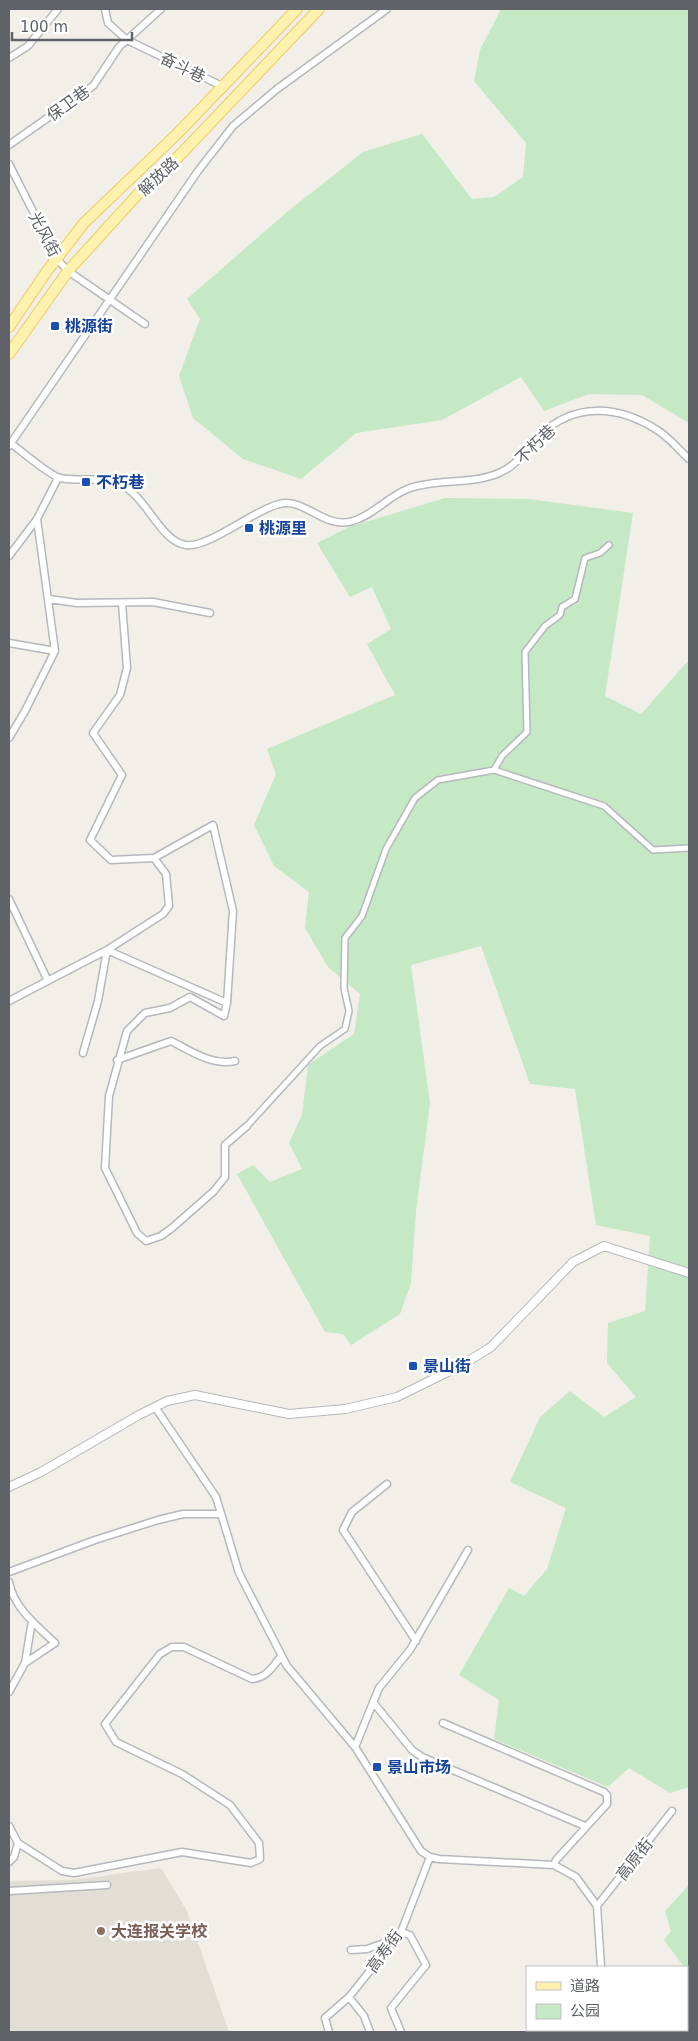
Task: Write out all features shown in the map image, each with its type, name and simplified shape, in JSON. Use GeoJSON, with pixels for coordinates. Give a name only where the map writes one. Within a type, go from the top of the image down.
{"type":"FeatureCollection","features":[{"type":"Feature","properties":{"kind":"main road","name":"解放路"},"geometry":{"type":"LineString","coordinates":[[9,327],[84,224],[297,9]]}},
{"type":"Feature","properties":{"kind":"main road","name":"解放路"},"geometry":{"type":"LineString","coordinates":[[9,354],[68,271],[138,194],[178,157],[319,9]]}},
{"type":"Feature","properties":{"kind":"street"},"geometry":{"type":"LineString","coordinates":[[9,58],[28,46],[58,9]]}},
{"type":"Feature","properties":{"kind":"street","name":"奋斗巷"},"geometry":{"type":"LineString","coordinates":[[105,9],[108,23],[127,40],[222,86]]}},
{"type":"Feature","properties":{"kind":"street","name":"保卫巷"},"geometry":{"type":"LineString","coordinates":[[9,145],[93,86],[119,47],[161,9]]}},
{"type":"Feature","properties":{"kind":"street"},"geometry":{"type":"LineString","coordinates":[[9,556],[37,519],[58,478],[10,444],[109,299],[198,171],[234,126],[277,89],[387,9]]}},
{"type":"Feature","properties":{"kind":"street","name":"光风街"},"geometry":{"type":"LineString","coordinates":[[9,164],[57,259],[68,271],[146,324]]}},
{"type":"Feature","properties":{"kind":"street","name":"不朽巷"},"geometry":{"type":"LineString","coordinates":[[58,478],[109,479],[130,490],[173,541],[185,545],[198,545],[248,518],[280,504],[299,505],[332,523],[352,521],[391,496],[410,488],[436,481],[480,479],[500,473],[516,463],[539,436],[556,422],[580,411],[620,412],[658,430],[689,459]]}},
{"type":"Feature","properties":{"kind":"street"},"geometry":{"type":"LineString","coordinates":[[9,738],[26,712],[55,651],[37,519]]}},
{"type":"Feature","properties":{"kind":"street"},"geometry":{"type":"LineString","coordinates":[[494,770],[502,756],[527,732],[525,652],[545,626],[560,615],[562,607],[575,599],[585,558],[600,553],[609,545]]}},
{"type":"Feature","properties":{"kind":"street"},"geometry":{"type":"LineString","coordinates":[[49,599],[77,603],[153,602],[210,613]]}},
{"type":"Feature","properties":{"kind":"street"},"geometry":{"type":"LineString","coordinates":[[122,603],[127,668],[120,694],[93,733],[122,775],[90,840],[111,860],[154,858],[214,825],[233,911],[227,1003],[224,1016],[190,996],[170,1008],[145,1014],[127,1030],[117,1060],[109,1096],[104,1168],[137,1233],[146,1241],[161,1236],[172,1228],[214,1191],[225,1177],[225,1145],[248,1126],[320,1046],[345,1029],[349,1011],[344,988],[344,938],[362,916],[386,849],[415,798],[438,780],[494,770],[604,806],[653,850],[689,848]]}},
{"type":"Feature","properties":{"kind":"street"},"geometry":{"type":"LineString","coordinates":[[9,643],[55,651]]}},
{"type":"Feature","properties":{"kind":"street"},"geometry":{"type":"LineString","coordinates":[[9,1001],[48,979],[107,950],[162,914],[169,906],[166,874],[154,858]]}},
{"type":"Feature","properties":{"kind":"street"},"geometry":{"type":"LineString","coordinates":[[9,899],[48,979]]}},
{"type":"Feature","properties":{"kind":"street"},"geometry":{"type":"LineString","coordinates":[[107,950],[227,1003]]}},
{"type":"Feature","properties":{"kind":"street"},"geometry":{"type":"LineString","coordinates":[[83,1053],[98,1001],[107,950]]}},
{"type":"Feature","properties":{"kind":"street"},"geometry":{"type":"LineString","coordinates":[[117,1060],[171,1041],[204,1058],[223,1064],[235,1061]]}},
{"type":"Feature","properties":{"kind":"street"},"geometry":{"type":"LineString","coordinates":[[9,1487],[41,1472],[167,1401],[195,1395],[289,1414],[345,1409],[397,1397],[462,1365],[491,1346],[573,1262],[604,1246],[689,1273]]}},
{"type":"Feature","properties":{"kind":"street"},"geometry":{"type":"LineString","coordinates":[[155,1407],[216,1497],[239,1573],[286,1666],[355,1747],[421,1852],[430,1857],[554,1865],[576,1877],[597,1906],[601,1966]]}},
{"type":"Feature","properties":{"kind":"street"},"geometry":{"type":"LineString","coordinates":[[387,1484],[352,1512],[342,1530],[416,1641]]}},
{"type":"Feature","properties":{"kind":"street"},"geometry":{"type":"LineString","coordinates":[[9,1572],[95,1540],[158,1520],[184,1514],[220,1514]]}},
{"type":"Feature","properties":{"kind":"street"},"geometry":{"type":"LineString","coordinates":[[355,1747],[379,1688],[416,1641],[468,1550]]}},
{"type":"Feature","properties":{"kind":"street"},"geometry":{"type":"LineString","coordinates":[[9,1582],[11,1592],[24,1614],[55,1643],[25,1663]]}},
{"type":"Feature","properties":{"kind":"street"},"geometry":{"type":"LineString","coordinates":[[9,1692],[25,1663],[32,1621]]}},
{"type":"Feature","properties":{"kind":"street"},"geometry":{"type":"LineString","coordinates":[[9,1826],[18,1843],[62,1871],[74,1873],[182,1852],[251,1863],[260,1859],[259,1843],[230,1804],[182,1774],[116,1742],[105,1724],[160,1654],[172,1647],[184,1647],[252,1679],[259,1679],[268,1673],[281,1656]]}},
{"type":"Feature","properties":{"kind":"street"},"geometry":{"type":"LineString","coordinates":[[373,1702],[412,1750],[422,1757],[585,1826]]}},
{"type":"Feature","properties":{"kind":"street"},"geometry":{"type":"LineString","coordinates":[[443,1723],[604,1792],[607,1795],[607,1804],[585,1826],[556,1860],[554,1865]]}},
{"type":"Feature","properties":{"kind":"street","name":"高原街"},"geometry":{"type":"LineString","coordinates":[[597,1906],[672,1811]]}},
{"type":"Feature","properties":{"kind":"street"},"geometry":{"type":"LineString","coordinates":[[9,1862],[14,1857],[18,1843]]}},
{"type":"Feature","properties":{"kind":"street","name":"高寿街"},"geometry":{"type":"LineString","coordinates":[[329,2032],[325,2018],[349,1998],[400,1932],[430,1857]]}},
{"type":"Feature","properties":{"kind":"street"},"geometry":{"type":"LineString","coordinates":[[9,1892],[107,1885]]}},
{"type":"Feature","properties":{"kind":"street"},"geometry":{"type":"LineString","coordinates":[[400,1932],[410,1935],[426,1965],[391,2008],[401,2032]]}},
{"type":"Feature","properties":{"kind":"street"},"geometry":{"type":"LineString","coordinates":[[351,1950],[366,1949],[394,1940]]}},
{"type":"Feature","properties":{"kind":"street"},"geometry":{"type":"LineString","coordinates":[[349,1998],[364,2016],[370,2032]]}},
{"type":"Feature","properties":{"kind":"shaded area","name":"大连报关学校"},"geometry":{"type":"Polygon","coordinates":[[[161,1868],[187,1911],[229,2032],[9,2032],[9,1881],[71,1880],[161,1868]]]}},
{"type":"Feature","properties":{"kind":"green space"},"geometry":{"type":"Polygon","coordinates":[[[501,9],[689,9],[689,423],[642,395],[589,394],[544,411],[521,377],[442,420],[356,433],[301,479],[243,459],[193,418],[179,376],[200,319],[187,299],[287,212],[363,152],[422,134],[472,199],[494,197],[523,177],[526,143],[474,81],[480,50],[501,9]]]}},
{"type":"Feature","properties":{"kind":"green space"},"geometry":{"type":"Polygon","coordinates":[[[445,498],[529,499],[633,513],[605,696],[641,714],[689,660],[689,1787],[670,1793],[629,1768],[608,1787],[494,1739],[499,1700],[459,1675],[509,1588],[524,1596],[547,1569],[566,1508],[510,1482],[540,1417],[570,1391],[604,1417],[636,1397],[607,1363],[608,1323],[645,1311],[650,1236],[596,1225],[575,1089],[530,1084],[481,946],[411,965],[430,1103],[416,1211],[411,1283],[400,1314],[351,1345],[343,1334],[325,1332],[237,1174],[253,1165],[270,1182],[302,1169],[289,1143],[302,1115],[308,1065],[354,1034],[360,994],[328,967],[305,928],[309,892],[274,866],[254,825],[276,774],[267,749],[395,695],[367,644],[391,629],[372,587],[350,597],[317,543],[349,527],[445,498]]]}},
{"type":"Feature","properties":{"kind":"green space"},"geometry":{"type":"Polygon","coordinates":[[[689,1885],[689,1974],[688,1966],[683,1966],[664,1940],[671,1931],[665,1911],[689,1885]]]}},
{"type":"Feature","properties":{"kind":"place","name":"桃源街"},"geometry":{"type":"Point","coordinates":[55,326]}},
{"type":"Feature","properties":{"kind":"place","name":"不朽巷"},"geometry":{"type":"Point","coordinates":[86,482]}},
{"type":"Feature","properties":{"kind":"place","name":"桃源里"},"geometry":{"type":"Point","coordinates":[249,528]}},
{"type":"Feature","properties":{"kind":"place","name":"景山街"},"geometry":{"type":"Point","coordinates":[413,1366]}},
{"type":"Feature","properties":{"kind":"place","name":"景山市场"},"geometry":{"type":"Point","coordinates":[377,1767]}},
{"type":"Feature","properties":{"kind":"place","name":"大连报关学校"},"geometry":{"type":"Point","coordinates":[101,1931]}}]}
